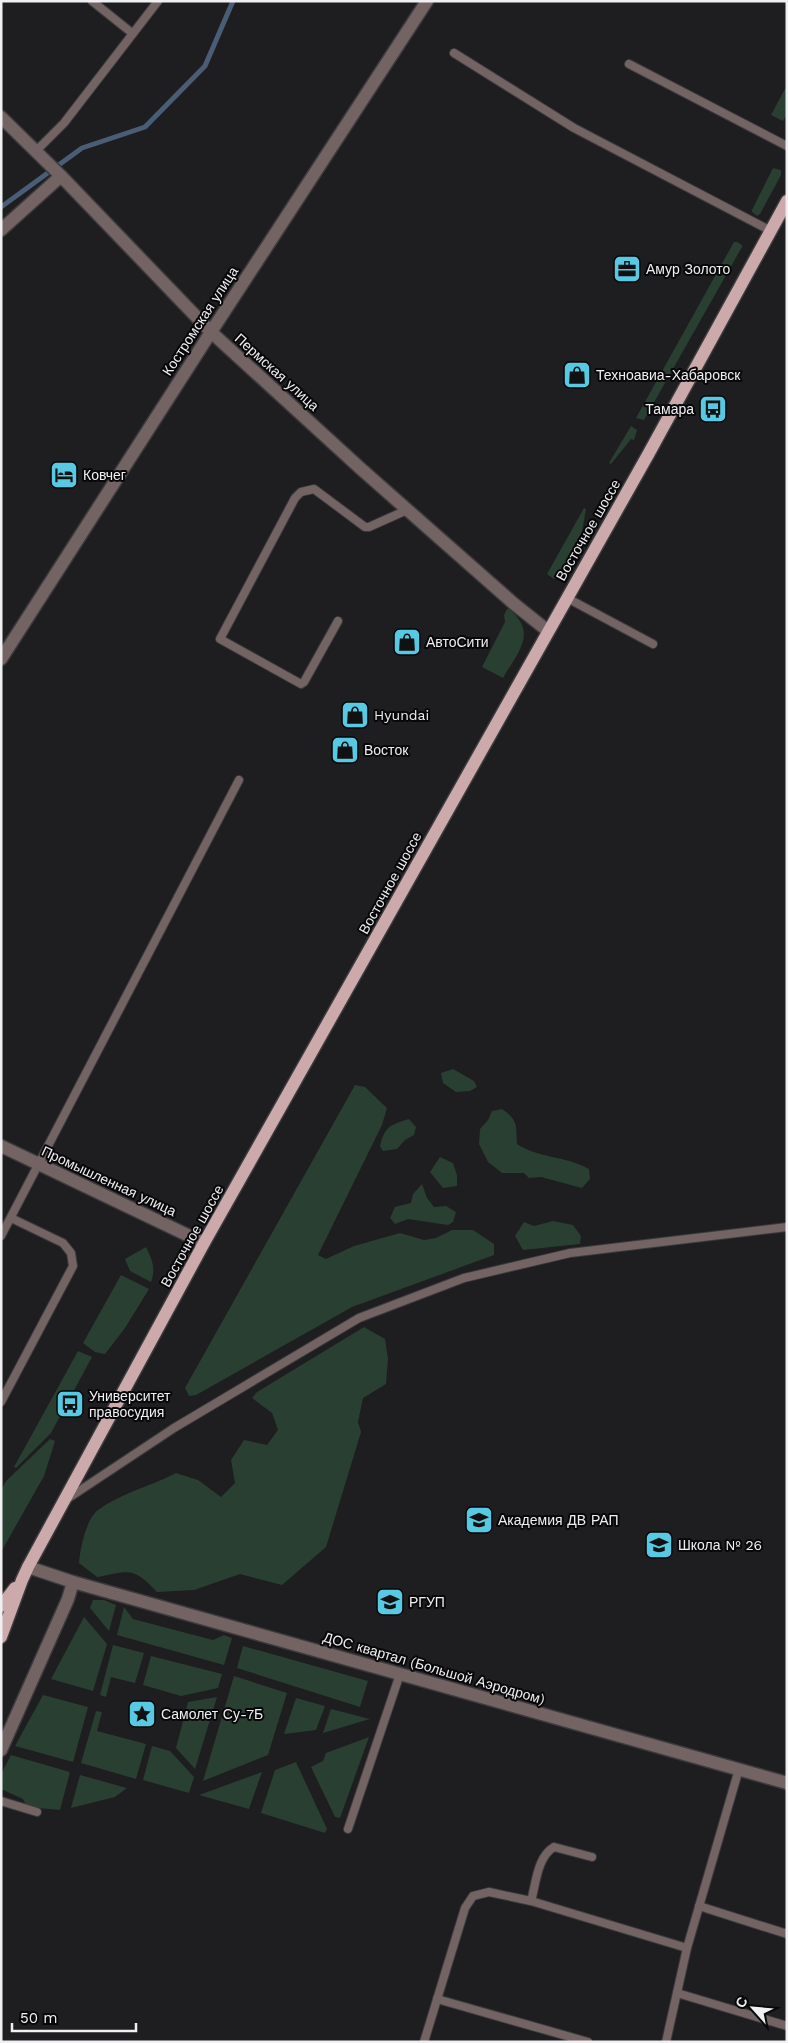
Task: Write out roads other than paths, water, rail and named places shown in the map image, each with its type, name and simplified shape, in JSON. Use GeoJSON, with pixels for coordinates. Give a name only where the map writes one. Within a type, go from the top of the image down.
{"type":"FeatureCollection","features":[{"type":"Feature","properties":{"kind":"main road","name":"Восточное шоссе"},"geometry":{"type":"LineString","coordinates":[[22,1580],[204,1243],[567,598],[787,201]]}},
{"type":"Feature","properties":{"kind":"main road"},"geometry":{"type":"LineString","coordinates":[[1,1606],[22,1580]]}},
{"type":"Feature","properties":{"kind":"main road"},"geometry":{"type":"LineString","coordinates":[[1,1637],[22,1580]]}},
{"type":"Feature","properties":{"kind":"street","name":"Костромская улица"},"geometry":{"type":"LineString","coordinates":[[1,659],[427,1]]}},
{"type":"Feature","properties":{"kind":"street","name":"Пермская улица"},"geometry":{"type":"LineString","coordinates":[[1,117],[61,176],[211,332],[407,510],[513,603],[548,631]]}},
{"type":"Feature","properties":{"kind":"street"},"geometry":{"type":"LineString","coordinates":[[1,230],[61,176]]}},
{"type":"Feature","properties":{"kind":"street","name":"Промышленная улица"},"geometry":{"type":"LineString","coordinates":[[1,1146],[204,1243]]}},
{"type":"Feature","properties":{"kind":"street","name":"ДОС квартал (Большой Аэродром)"},"geometry":{"type":"LineString","coordinates":[[28,1567],[73,1582],[787,1783]]}},
{"type":"Feature","properties":{"kind":"street"},"geometry":{"type":"LineString","coordinates":[[1,1750],[68,1598],[73,1582]]}},
{"type":"Feature","properties":{"kind":"lane"},"geometry":{"type":"LineString","coordinates":[[92,1],[132,33]]}},
{"type":"Feature","properties":{"kind":"lane"},"geometry":{"type":"LineString","coordinates":[[36,151],[64,123],[158,1]]}},
{"type":"Feature","properties":{"kind":"lane"},"geometry":{"type":"LineString","coordinates":[[454,53],[574,128],[771,231]]}},
{"type":"Feature","properties":{"kind":"lane"},"geometry":{"type":"LineString","coordinates":[[629,64],[787,146]]}},
{"type":"Feature","properties":{"kind":"lane"},"geometry":{"type":"LineString","coordinates":[[338,621],[304,682],[301,684],[220,639],[295,498],[301,492],[314,489],[365,527],[369,527],[407,510]]}},
{"type":"Feature","properties":{"kind":"lane"},"geometry":{"type":"LineString","coordinates":[[567,598],[653,644]]}},
{"type":"Feature","properties":{"kind":"lane"},"geometry":{"type":"LineString","coordinates":[[1,1236],[239,780]]}},
{"type":"Feature","properties":{"kind":"lane"},"geometry":{"type":"LineString","coordinates":[[1,1402],[73,1266],[71,1253],[63,1243],[11,1218]]}},
{"type":"Feature","properties":{"kind":"lane"},"geometry":{"type":"LineString","coordinates":[[65,1500],[174,1428],[368,1314],[464,1278],[570,1253],[787,1226]]}},
{"type":"Feature","properties":{"kind":"lane"},"geometry":{"type":"LineString","coordinates":[[348,1829],[400,1674]]}},
{"type":"Feature","properties":{"kind":"lane"},"geometry":{"type":"LineString","coordinates":[[666,2042],[687,1948],[739,1769]]}},
{"type":"Feature","properties":{"kind":"lane"},"geometry":{"type":"LineString","coordinates":[[1,1801],[37,1812]]}},
{"type":"Feature","properties":{"kind":"lane"},"geometry":{"type":"LineString","coordinates":[[531,1901],[542,1859],[547,1851],[554,1847],[592,1857]]}},
{"type":"Feature","properties":{"kind":"lane"},"geometry":{"type":"LineString","coordinates":[[424,2042],[465,1908],[473,1896],[489,1892],[531,1901],[687,1948]]}},
{"type":"Feature","properties":{"kind":"lane"},"geometry":{"type":"LineString","coordinates":[[699,1906],[787,1934]]}},
{"type":"Feature","properties":{"kind":"lane"},"geometry":{"type":"LineString","coordinates":[[677,1994],[787,2026]]}},
{"type":"Feature","properties":{"kind":"lane"},"geometry":{"type":"LineString","coordinates":[[437,1999],[588,2042]]}},
{"type":"Feature","properties":{"kind":"waterway"},"geometry":{"type":"LineString","coordinates":[[1,207],[82,148],[145,127],[205,66],[233,1]]}},
{"type":"Feature","properties":{"kind":"place","name":"Амур Золото"},"geometry":{"type":"Point","coordinates":[627,269]}},
{"type":"Feature","properties":{"kind":"place","name":"Техноавиа-Хабаровск"},"geometry":{"type":"Point","coordinates":[577,375]}},
{"type":"Feature","properties":{"kind":"place","name":"Тамара"},"geometry":{"type":"Point","coordinates":[713,409]}},
{"type":"Feature","properties":{"kind":"place","name":"Ковчег"},"geometry":{"type":"Point","coordinates":[64,475]}},
{"type":"Feature","properties":{"kind":"place","name":"АвтоСити"},"geometry":{"type":"Point","coordinates":[407,642]}},
{"type":"Feature","properties":{"kind":"place","name":"Hyundai"},"geometry":{"type":"Point","coordinates":[355,715]}},
{"type":"Feature","properties":{"kind":"place","name":"Восток"},"geometry":{"type":"Point","coordinates":[345,750]}},
{"type":"Feature","properties":{"kind":"place","name":"Университет правосудия"},"geometry":{"type":"Point","coordinates":[70,1404]}},
{"type":"Feature","properties":{"kind":"place","name":"Академия ДВ РАП"},"geometry":{"type":"Point","coordinates":[479,1520]}},
{"type":"Feature","properties":{"kind":"place","name":"Школа № 26"},"geometry":{"type":"Point","coordinates":[659,1545]}},
{"type":"Feature","properties":{"kind":"place","name":"РГУП"},"geometry":{"type":"Point","coordinates":[390,1602]}},
{"type":"Feature","properties":{"kind":"place","name":"Самолет Су-7Б"},"geometry":{"type":"Point","coordinates":[142,1714]}}]}
